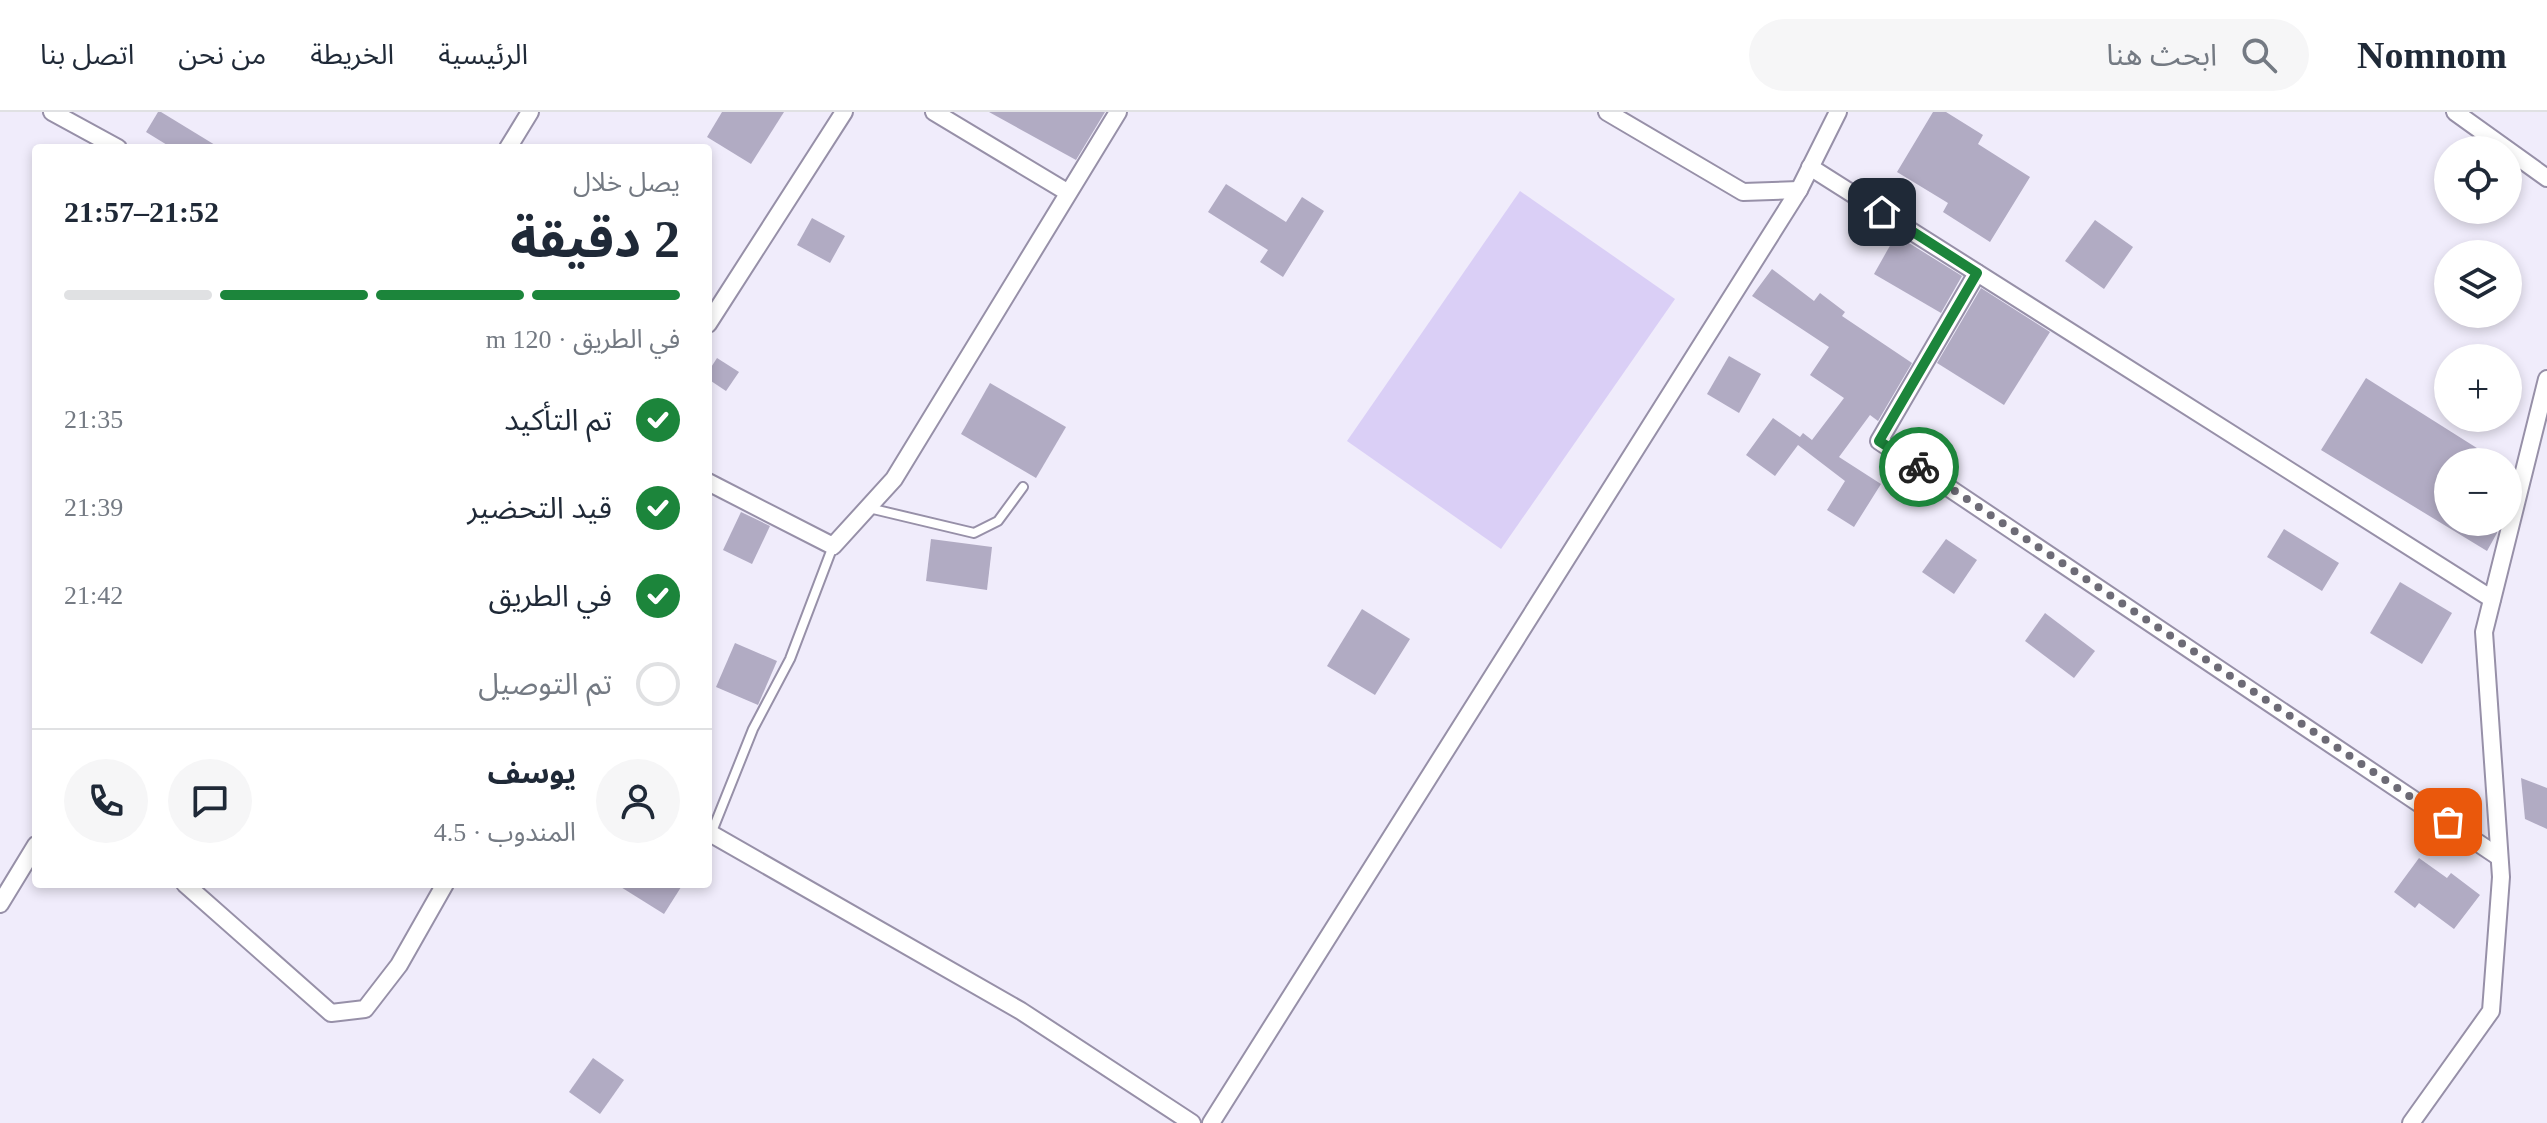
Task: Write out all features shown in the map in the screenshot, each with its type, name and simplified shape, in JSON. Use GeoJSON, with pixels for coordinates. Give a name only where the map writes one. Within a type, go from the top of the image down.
{"type":"FeatureCollection","features":[{"type":"Feature","properties":{"kind":"street"},"geometry":{"type":"LineString","coordinates":[[52,112],[111,144]]}},
{"type":"Feature","properties":{"kind":"street"},"geometry":{"type":"LineString","coordinates":[[510,144],[530,112]]}},
{"type":"Feature","properties":{"kind":"street"},"geometry":{"type":"LineString","coordinates":[[712,318],[844,112]]}},
{"type":"Feature","properties":{"kind":"street"},"geometry":{"type":"LineString","coordinates":[[934,112],[1067,192]]}},
{"type":"Feature","properties":{"kind":"street"},"geometry":{"type":"LineString","coordinates":[[712,484],[833,546],[894,479],[1118,112]]}},
{"type":"Feature","properties":{"kind":"street"},"geometry":{"type":"LineString","coordinates":[[1607,112],[1743,192],[1799,190]]}},
{"type":"Feature","properties":{"kind":"street"},"geometry":{"type":"LineString","coordinates":[[1211,1123],[1799,190],[1838,112]]}},
{"type":"Feature","properties":{"kind":"street"},"geometry":{"type":"LineString","coordinates":[[2455,112],[2547,178]]}},
{"type":"Feature","properties":{"kind":"street"},"geometry":{"type":"LineString","coordinates":[[1810,167],[2492,599]]}},
{"type":"Feature","properties":{"kind":"street"},"geometry":{"type":"LineString","coordinates":[[1977,273],[1879,441],[2499,857]]}},
{"type":"Feature","properties":{"kind":"street"},"geometry":{"type":"LineString","coordinates":[[2411,1123],[2491,1011],[2499,857],[2484,632],[2547,379]]}},
{"type":"Feature","properties":{"kind":"street"},"geometry":{"type":"LineString","coordinates":[[712,834],[1021,1011],[1192,1123]]}},
{"type":"Feature","properties":{"kind":"street"},"geometry":{"type":"LineString","coordinates":[[0,904],[32,852]]}},
{"type":"Feature","properties":{"kind":"street"},"geometry":{"type":"LineString","coordinates":[[190,888],[331,1013],[365,1009],[399,965],[443,888]]}},
{"type":"Feature","properties":{"kind":"lane"},"geometry":{"type":"LineString","coordinates":[[868,508],[974,533],[998,521],[1023,487]]}},
{"type":"Feature","properties":{"kind":"lane"},"geometry":{"type":"LineString","coordinates":[[712,828],[753,729],[790,659],[833,546]]}},
{"type":"Feature","properties":{"kind":"shaded area"},"geometry":{"type":"Polygon","coordinates":[[[1520,191],[1675,299],[1501,549],[1347,441],[1520,191]]]}},
{"type":"Feature","properties":{"kind":"building"},"geometry":{"type":"Polygon","coordinates":[[[161,112],[213,144],[166,144],[146,132],[161,112]]]}},
{"type":"Feature","properties":{"kind":"building"},"geometry":{"type":"Polygon","coordinates":[[[722,112],[784,112],[751,164],[707,137],[722,112]]]}},
{"type":"Feature","properties":{"kind":"building"},"geometry":{"type":"Polygon","coordinates":[[[989,112],[1105,112],[1076,160],[989,112]]]}},
{"type":"Feature","properties":{"kind":"building"},"geometry":{"type":"Polygon","coordinates":[[[1933,112],[1946,112],[1983,135],[1978,144],[2030,177],[1990,242],[1943,212],[1948,203],[1897,172],[1933,112]]]}},
{"type":"Feature","properties":{"kind":"building"},"geometry":{"type":"Polygon","coordinates":[[[1226,184],[1286,222],[1302,197],[1324,211],[1283,277],[1260,262],[1268,250],[1208,212],[1226,184]]]}},
{"type":"Feature","properties":{"kind":"building"},"geometry":{"type":"Polygon","coordinates":[[[812,218],[845,236],[830,263],[797,245],[812,218]]]}},
{"type":"Feature","properties":{"kind":"building"},"geometry":{"type":"Polygon","coordinates":[[[2095,220],[2133,247],[2104,289],[2065,261],[2095,220]]]}},
{"type":"Feature","properties":{"kind":"building"},"geometry":{"type":"Polygon","coordinates":[[[1896,235],[1962,276],[1941,313],[1874,274],[1896,235]]]}},
{"type":"Feature","properties":{"kind":"building"},"geometry":{"type":"Polygon","coordinates":[[[1772,269],[1814,301],[1820,293],[1845,312],[1842,316],[1912,363],[1878,421],[1870,415],[1839,457],[1881,484],[1854,527],[1827,510],[1845,481],[1798,445],[1775,476],[1746,455],[1773,418],[1800,437],[1803,433],[1812,440],[1844,398],[1810,375],[1829,347],[1752,296],[1772,269]]]}},
{"type":"Feature","properties":{"kind":"building"},"geometry":{"type":"Polygon","coordinates":[[[1981,288],[2050,332],[2004,405],[1937,363],[1981,288]]]}},
{"type":"Feature","properties":{"kind":"building"},"geometry":{"type":"Polygon","coordinates":[[[1729,356],[1761,374],[1739,413],[1707,394],[1729,356]]]}},
{"type":"Feature","properties":{"kind":"building"},"geometry":{"type":"Polygon","coordinates":[[[717,358],[739,372],[726,391],[712,382],[712,366],[717,358]]]}},
{"type":"Feature","properties":{"kind":"building"},"geometry":{"type":"Polygon","coordinates":[[[2366,378],[2434,421],[2434,432],[2452,432],[2477,448],[2434,448],[2434,519],[2321,450],[2366,378]]]}},
{"type":"Feature","properties":{"kind":"building"},"geometry":{"type":"Polygon","coordinates":[[[990,383],[1066,427],[1036,478],[961,434],[990,383]]]}},
{"type":"Feature","properties":{"kind":"building"},"geometry":{"type":"Polygon","coordinates":[[[741,512],[770,526],[752,564],[723,550],[741,512]]]}},
{"type":"Feature","properties":{"kind":"building"},"geometry":{"type":"Polygon","coordinates":[[[2284,529],[2339,563],[2322,591],[2267,557],[2284,529]]]}},
{"type":"Feature","properties":{"kind":"building"},"geometry":{"type":"Polygon","coordinates":[[[2462,536],[2495,536],[2487,551],[2462,536]]]}},
{"type":"Feature","properties":{"kind":"building"},"geometry":{"type":"Polygon","coordinates":[[[931,539],[992,547],[987,590],[926,581],[931,539]]]}},
{"type":"Feature","properties":{"kind":"building"},"geometry":{"type":"Polygon","coordinates":[[[1946,539],[1977,560],[1954,594],[1922,572],[1946,539]]]}},
{"type":"Feature","properties":{"kind":"building"},"geometry":{"type":"Polygon","coordinates":[[[2400,582],[2452,613],[2422,664],[2370,633],[2400,582]]]}},
{"type":"Feature","properties":{"kind":"building"},"geometry":{"type":"Polygon","coordinates":[[[1362,609],[1410,639],[1375,695],[1327,666],[1362,609]]]}},
{"type":"Feature","properties":{"kind":"building"},"geometry":{"type":"Polygon","coordinates":[[[2045,613],[2095,651],[2074,678],[2025,641],[2045,613]]]}},
{"type":"Feature","properties":{"kind":"building"},"geometry":{"type":"Polygon","coordinates":[[[735,643],[777,661],[758,705],[716,687],[735,643]]]}},
{"type":"Feature","properties":{"kind":"building"},"geometry":{"type":"Polygon","coordinates":[[[2521,778],[2547,788],[2547,829],[2525,819],[2521,778]]]}},
{"type":"Feature","properties":{"kind":"building"},"geometry":{"type":"Polygon","coordinates":[[[2419,858],[2447,878],[2451,873],[2480,895],[2454,929],[2419,903],[2415,908],[2394,892],[2419,858]]]}},
{"type":"Feature","properties":{"kind":"building"},"geometry":{"type":"Polygon","coordinates":[[[622,888],[680,888],[664,914],[622,888]]]}},
{"type":"Feature","properties":{"kind":"building"},"geometry":{"type":"Polygon","coordinates":[[[593,1058],[624,1080],[600,1114],[569,1092],[593,1058]]]}},
{"type":"Feature","properties":{"kind":"way so far"},"geometry":{"type":"LineString","coordinates":[[1919,467],[2448,822]]}},
{"type":"Feature","properties":{"kind":"route"},"geometry":{"type":"LineString","coordinates":[[1882,212],[1977,273],[1879,441],[1919,467]]}}]}
